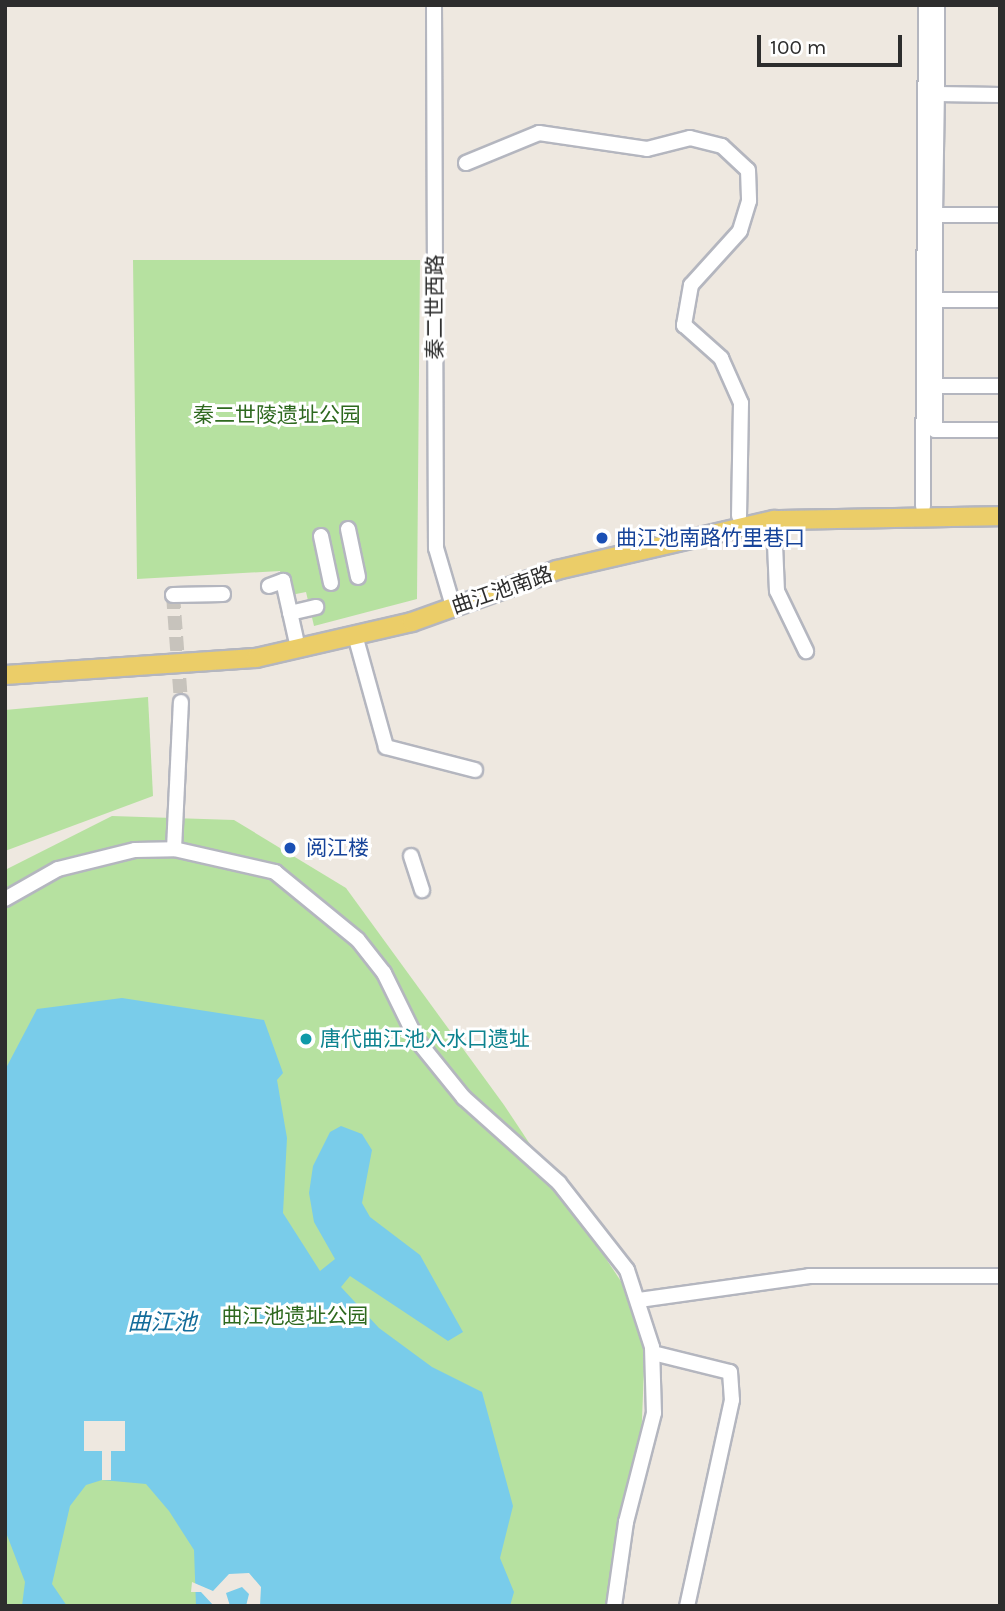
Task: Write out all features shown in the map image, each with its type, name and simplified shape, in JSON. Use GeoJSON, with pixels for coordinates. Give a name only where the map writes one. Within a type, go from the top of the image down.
{"type":"FeatureCollection","features":[{"type":"Feature","properties":{"kind":"main road","name":"曲江池南路"},"geometry":{"type":"LineString","coordinates":[[5,664],[255,648],[451,602],[554,560],[739,516],[923,506],[1000,506]]}},
{"type":"Feature","properties":{"kind":"main road","name":"曲江池南路"},"geometry":{"type":"LineString","coordinates":[[5,675],[256,658],[355,635],[557,570],[774,520],[1000,516]]}},
{"type":"Feature","properties":{"kind":"street","name":"秦二世西路"},"geometry":{"type":"LineString","coordinates":[[434,5],[436,548],[451,602]]}},
{"type":"Feature","properties":{"kind":"street"},"geometry":{"type":"LineString","coordinates":[[923,506],[926,5]]}},
{"type":"Feature","properties":{"kind":"street"},"geometry":{"type":"LineString","coordinates":[[937,5],[935,430],[1000,430]]}},
{"type":"Feature","properties":{"kind":"street"},"geometry":{"type":"LineString","coordinates":[[937,94],[1000,95]]}},
{"type":"Feature","properties":{"kind":"street"},"geometry":{"type":"LineString","coordinates":[[466,163],[539,133],[647,149],[690,138],[722,146],[748,170],[749,201],[740,231],[691,285],[684,325],[721,358],[741,403],[739,516]]}},
{"type":"Feature","properties":{"kind":"street"},"geometry":{"type":"LineString","coordinates":[[935,215],[1000,215]]}},
{"type":"Feature","properties":{"kind":"street"},"geometry":{"type":"LineString","coordinates":[[935,300],[1000,300]]}},
{"type":"Feature","properties":{"kind":"street"},"geometry":{"type":"LineString","coordinates":[[935,386],[1000,386]]}},
{"type":"Feature","properties":{"kind":"street"},"geometry":{"type":"LineString","coordinates":[[774,520],[777,592],[806,651]]}},
{"type":"Feature","properties":{"kind":"street"},"geometry":{"type":"LineString","coordinates":[[348,529],[358,577]]}},
{"type":"Feature","properties":{"kind":"street"},"geometry":{"type":"LineString","coordinates":[[321,536],[331,583]]}},
{"type":"Feature","properties":{"kind":"street"},"geometry":{"type":"LineString","coordinates":[[268,586],[290,579],[290,613],[296,639]]}},
{"type":"Feature","properties":{"kind":"street"},"geometry":{"type":"LineString","coordinates":[[173,595],[223,594]]}},
{"type":"Feature","properties":{"kind":"street"},"geometry":{"type":"LineString","coordinates":[[290,613],[316,607]]}},
{"type":"Feature","properties":{"kind":"street"},"geometry":{"type":"LineString","coordinates":[[355,635],[386,747],[475,770]]}},
{"type":"Feature","properties":{"kind":"street"},"geometry":{"type":"LineString","coordinates":[[174,849],[181,702]]}},
{"type":"Feature","properties":{"kind":"street"},"geometry":{"type":"LineString","coordinates":[[5,899],[58,869],[135,850],[174,849],[275,872],[340,922],[384,973],[417,1040],[464,1098],[559,1183],[609,1239],[639,1300],[653,1353],[654,1413],[626,1522],[614,1606]]}},
{"type":"Feature","properties":{"kind":"street"},"geometry":{"type":"LineString","coordinates":[[411,856],[422,890]]}},
{"type":"Feature","properties":{"kind":"street"},"geometry":{"type":"LineString","coordinates":[[639,1300],[808,1276],[1000,1276]]}},
{"type":"Feature","properties":{"kind":"street"},"geometry":{"type":"LineString","coordinates":[[653,1353],[730,1372],[732,1400],[687,1606]]}},
{"type":"Feature","properties":{"kind":"green space","name":"秦二世陵遗址公园"},"geometry":{"type":"Polygon","coordinates":[[[133,260],[420,260],[417,599],[314,626],[306,592],[286,596],[280,571],[137,579],[133,260]]]}},
{"type":"Feature","properties":{"kind":"green space"},"geometry":{"type":"Polygon","coordinates":[[[148,697],[153,796],[5,851],[5,710],[148,697]]]}},
{"type":"Feature","properties":{"kind":"green space","name":"曲江池遗址公园"},"geometry":{"type":"Polygon","coordinates":[[[112,816],[234,820],[346,888],[504,1105],[646,1319],[640,1469],[613,1606],[5,1606],[5,870],[112,816]]]}},
{"type":"Feature","properties":{"kind":"water","name":"曲江池"},"geometry":{"type":"Polygon","coordinates":[[[122,998],[264,1020],[283,1073],[277,1080],[287,1138],[283,1213],[320,1271],[335,1259],[314,1222],[309,1193],[313,1166],[330,1132],[341,1126],[362,1134],[372,1150],[362,1203],[370,1217],[420,1255],[463,1332],[448,1341],[350,1276],[341,1287],[379,1328],[432,1367],[482,1392],[513,1506],[500,1558],[514,1592],[510,1606],[196,1606],[194,1550],[169,1511],[146,1484],[102,1480],[86,1485],[70,1506],[52,1584],[67,1606],[22,1606],[25,1582],[5,1530],[5,1070],[37,1009],[122,998]]]}},
{"type":"Feature","properties":{"kind":"pier"},"geometry":{"type":"Polygon","coordinates":[[[84,1421],[125,1421],[125,1451],[111,1451],[111,1480],[102,1480],[102,1451],[84,1451],[84,1421]]]}},
{"type":"Feature","properties":{"kind":"pier"},"geometry":{"type":"Polygon","coordinates":[[[249,1573],[261,1587],[260,1606],[246,1606],[249,1594],[242,1587],[226,1593],[230,1606],[214,1606],[201,1592],[191,1592],[192,1582],[213,1591],[229,1574],[249,1573]]]}},
{"type":"Feature","properties":{"kind":"tunnel"},"geometry":{"type":"LineString","coordinates":[[173,595],[181,702]]}},
{"type":"Feature","properties":{"kind":"place","name":"曲江池南路竹里巷口"},"geometry":{"type":"Point","coordinates":[602,538]}},
{"type":"Feature","properties":{"kind":"place","name":"阅江楼"},"geometry":{"type":"Point","coordinates":[290,848]}},
{"type":"Feature","properties":{"kind":"place","name":"唐代曲江池入水口遗址"},"geometry":{"type":"Point","coordinates":[306,1039]}}]}
